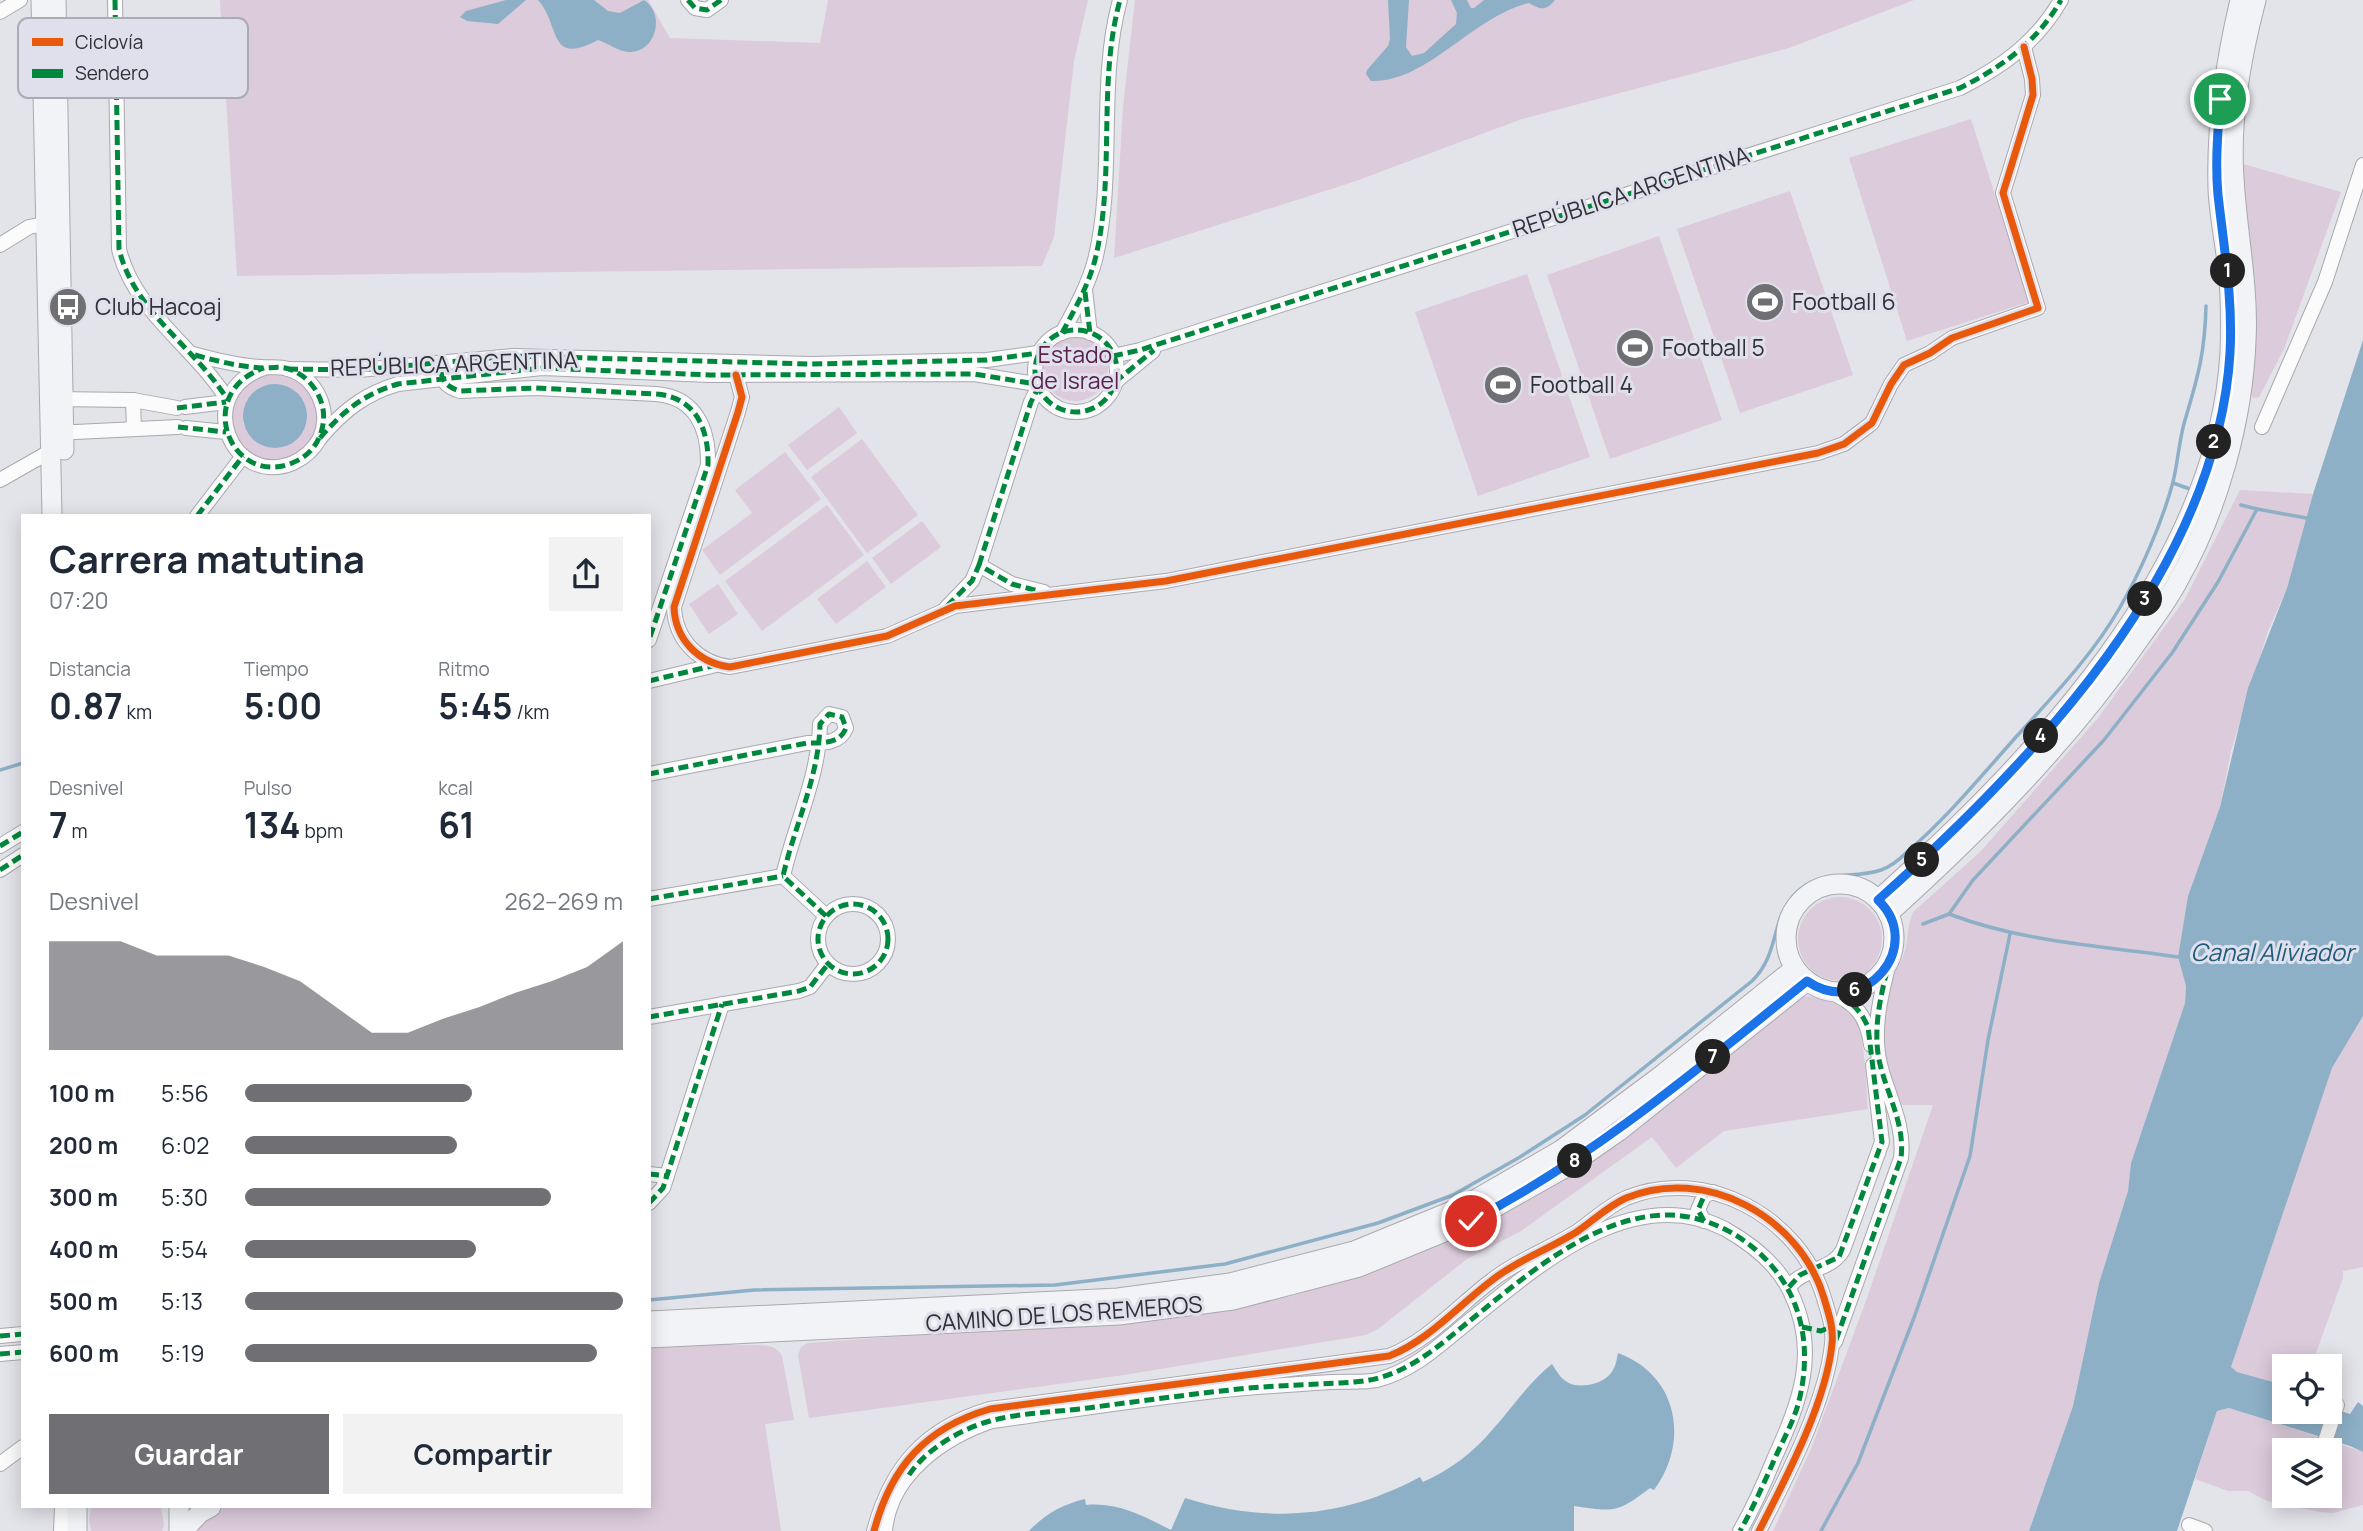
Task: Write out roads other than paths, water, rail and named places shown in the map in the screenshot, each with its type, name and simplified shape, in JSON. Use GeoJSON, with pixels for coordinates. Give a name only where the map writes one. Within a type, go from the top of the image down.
{"type":"FeatureCollection","features":[{"type":"Feature","properties":{"kind":"main road"},"geometry":{"type":"LineString","coordinates":[[41,0],[41,18]]}},
{"type":"Feature","properties":{"kind":"main road"},"geometry":{"type":"LineString","coordinates":[[56,0],[56,18]]}},
{"type":"Feature","properties":{"kind":"main road"},"geometry":{"type":"LineString","coordinates":[[1883,907],[2012,769],[2070,702],[2126,628],[2166,566],[2186,527],[2210,461],[2226,392],[2230,312],[2228,266],[2218,192],[2217,153],[2220,99],[2240,0]]}},
{"type":"Feature","properties":{"kind":"main road"},"geometry":{"type":"LineString","coordinates":[[1883,907],[1964,845],[2025,781],[2077,720],[2124,660],[2173,589],[2201,531],[2227,456],[2244,373],[2246,296],[2233,144],[2242,58],[2256,0]]}},
{"type":"Feature","properties":{"kind":"main road"},"geometry":{"type":"LineString","coordinates":[[42,98],[44,223],[56,399]]}},
{"type":"Feature","properties":{"kind":"main road"},"geometry":{"type":"LineString","coordinates":[[56,98],[56,399],[57,442],[65,514]]}},
{"type":"Feature","properties":{"kind":"main road"},"geometry":{"type":"LineString","coordinates":[[52,514],[57,442]]}},
{"type":"Feature","properties":{"kind":"main road"},"geometry":{"type":"LineString","coordinates":[[1828,885],[1857,887],[1883,907],[1894,930],[1890,959],[1872,982],[1852,991],[1830,992],[1801,974],[1788,954],[1786,939],[1790,918],[1802,899],[1828,885]]}},
{"type":"Feature","properties":{"kind":"main road","name":"CAMINO DE LOS REMEROS"},"geometry":{"type":"LineString","coordinates":[[651,1321],[1118,1298],[1230,1283],[1354,1251],[1464,1206],[1560,1150],[1801,974]]}},
{"type":"Feature","properties":{"kind":"main road","name":"CAMINO DE LOS REMEROS"},"geometry":{"type":"LineString","coordinates":[[651,1338],[1119,1315],[1233,1300],[1359,1267],[1471,1221],[1570,1165],[1629,1122],[1801,974]]}},
{"type":"Feature","properties":{"kind":"main road"},"geometry":{"type":"LineString","coordinates":[[77,1508],[77,1531]]}},
{"type":"Feature","properties":{"kind":"main road"},"geometry":{"type":"LineString","coordinates":[[179,1508],[181,1531]]}},
{"type":"Feature","properties":{"kind":"main road"},"geometry":{"type":"LineString","coordinates":[[181,1531],[209,1508]]}},
{"type":"Feature","properties":{"kind":"street"},"geometry":{"type":"LineString","coordinates":[[0,12],[20,0]]}},
{"type":"Feature","properties":{"kind":"street"},"geometry":{"type":"LineString","coordinates":[[115,0],[115,18]]}},
{"type":"Feature","properties":{"kind":"street"},"geometry":{"type":"LineString","coordinates":[[688,0],[695,8],[707,10],[721,0]]}},
{"type":"Feature","properties":{"kind":"street"},"geometry":{"type":"LineString","coordinates":[[1062,332],[1085,289],[1095,259],[1101,218],[1112,33],[1120,0]]}},
{"type":"Feature","properties":{"kind":"street","name":"REPÚBLICA ARGENTINA"},"geometry":{"type":"LineString","coordinates":[[1113,356],[1960,88],[1999,67],[2024,47],[2040,32],[2061,0]]}},
{"type":"Feature","properties":{"kind":"street"},"geometry":{"type":"LineString","coordinates":[[651,681],[716,665],[730,667],[887,636],[965,604],[1166,581],[1818,453],[1844,443],[1872,423],[1891,384],[1904,365],[1930,353],[1952,338],[2038,308],[2003,193],[2033,95],[2024,47]]}},
{"type":"Feature","properties":{"kind":"street"},"geometry":{"type":"LineString","coordinates":[[117,98],[120,249],[128,279],[174,337],[210,373],[227,400]]}},
{"type":"Feature","properties":{"kind":"street"},"geometry":{"type":"LineString","coordinates":[[2262,427],[2325,282],[2363,165]]}},
{"type":"Feature","properties":{"kind":"street"},"geometry":{"type":"LineString","coordinates":[[0,245],[29,228],[44,223]]}},
{"type":"Feature","properties":{"kind":"street"},"geometry":{"type":"LineString","coordinates":[[1085,289],[1090,333]]}},
{"type":"Feature","properties":{"kind":"street"},"geometry":{"type":"LineString","coordinates":[[942,612],[964,591],[979,565],[1037,386],[1035,366],[1038,353],[1046,342],[1062,332],[1081,330],[1103,340],[1113,356],[1117,374],[1115,382],[1107,399],[1096,407],[1083,412],[1057,408],[1046,400],[1037,386]]}},
{"type":"Feature","properties":{"kind":"street","name":"REPÚBLICA ARGENTINA"},"geometry":{"type":"LineString","coordinates":[[1115,382],[1131,366],[1172,339]]}},
{"type":"Feature","properties":{"kind":"street","name":"REPÚBLICA ARGENTINA"},"geometry":{"type":"LineString","coordinates":[[710,368],[736,375],[898,369],[1038,353]]}},
{"type":"Feature","properties":{"kind":"street"},"geometry":{"type":"LineString","coordinates":[[192,354],[216,361],[288,369],[307,380],[320,396],[324,424],[320,438],[312,450],[300,460],[286,466],[263,466],[243,456],[233,446],[226,432],[224,422],[227,400],[242,379],[264,368]]}},
{"type":"Feature","properties":{"kind":"street","name":"REPÚBLICA ARGENTINA"},"geometry":{"type":"LineString","coordinates":[[288,369],[359,370],[440,363],[530,362],[710,368],[898,369],[974,374],[1037,386]]}},
{"type":"Feature","properties":{"kind":"street","name":"REPÚBLICA ARGENTINA"},"geometry":{"type":"LineString","coordinates":[[320,438],[349,407],[369,394],[398,384],[530,362]]}},
{"type":"Feature","properties":{"kind":"street"},"geometry":{"type":"LineString","coordinates":[[440,363],[442,378],[450,388],[460,391],[536,388],[674,395],[690,407],[706,437],[708,465],[651,634]]}},
{"type":"Feature","properties":{"kind":"street"},"geometry":{"type":"LineString","coordinates":[[716,665],[696,653],[678,633],[674,607],[738,412],[741,397],[736,375]]}},
{"type":"Feature","properties":{"kind":"street"},"geometry":{"type":"LineString","coordinates":[[56,399],[133,400],[176,408],[227,400]]}},
{"type":"Feature","properties":{"kind":"street"},"geometry":{"type":"LineString","coordinates":[[133,400],[134,429]]}},
{"type":"Feature","properties":{"kind":"street"},"geometry":{"type":"LineString","coordinates":[[176,408],[176,427]]}},
{"type":"Feature","properties":{"kind":"street"},"geometry":{"type":"LineString","coordinates":[[0,480],[57,442],[134,429],[176,427],[226,432]]}},
{"type":"Feature","properties":{"kind":"street"},"geometry":{"type":"LineString","coordinates":[[199,514],[243,456]]}},
{"type":"Feature","properties":{"kind":"street"},"geometry":{"type":"LineString","coordinates":[[979,565],[1012,584],[1062,594]]}},
{"type":"Feature","properties":{"kind":"street"},"geometry":{"type":"LineString","coordinates":[[651,774],[820,743],[817,765],[783,876]]}},
{"type":"Feature","properties":{"kind":"street"},"geometry":{"type":"LineString","coordinates":[[0,846],[21,833]]}},
{"type":"Feature","properties":{"kind":"street"},"geometry":{"type":"LineString","coordinates":[[0,870],[21,856]]}},
{"type":"Feature","properties":{"kind":"street"},"geometry":{"type":"LineString","coordinates":[[651,899],[783,876]]}},
{"type":"Feature","properties":{"kind":"street"},"geometry":{"type":"LineString","coordinates":[[783,876],[826,916]]}},
{"type":"Feature","properties":{"kind":"street"},"geometry":{"type":"LineString","coordinates":[[844,905],[865,906],[882,918],[889,938],[883,959],[867,972],[846,974],[828,964],[821,955],[818,935],[826,916],[844,905]]}},
{"type":"Feature","properties":{"kind":"street"},"geometry":{"type":"LineString","coordinates":[[1759,1531],[1792,1465],[1819,1395],[1837,1324],[1901,1158],[1903,1142],[1880,1066],[1877,1039],[1880,996],[1890,959]]}},
{"type":"Feature","properties":{"kind":"street"},"geometry":{"type":"LineString","coordinates":[[651,1017],[810,987],[828,964]]}},
{"type":"Feature","properties":{"kind":"street"},"geometry":{"type":"LineString","coordinates":[[1789,1287],[1800,1275],[1831,1263],[1843,1250],[1882,1142],[1868,1027],[1862,1013],[1850,1000],[1830,992]]}},
{"type":"Feature","properties":{"kind":"street"},"geometry":{"type":"LineString","coordinates":[[651,1201],[663,1188],[722,1004]]}},
{"type":"Feature","properties":{"kind":"street"},"geometry":{"type":"LineString","coordinates":[[651,1174],[667,1176]]}},
{"type":"Feature","properties":{"kind":"street"},"geometry":{"type":"LineString","coordinates":[[874,1531],[886,1492],[902,1464],[918,1448],[952,1424],[976,1413],[1389,1356],[1403,1351],[1421,1338],[1492,1279],[1577,1231],[1625,1199],[1647,1191],[1682,1188],[1713,1192],[1736,1198],[1778,1225],[1815,1270],[1837,1324]]}},
{"type":"Feature","properties":{"kind":"street"},"geometry":{"type":"LineString","coordinates":[[1681,1217],[1690,1207],[1688,1195],[1682,1188]]}},
{"type":"Feature","properties":{"kind":"street"},"geometry":{"type":"LineString","coordinates":[[1704,1221],[1698,1210],[1699,1202],[1713,1192]]}},
{"type":"Feature","properties":{"kind":"street"},"geometry":{"type":"LineString","coordinates":[[885,1531],[896,1497],[914,1469],[953,1436],[978,1426],[992,1421],[1232,1390],[1376,1380],[1409,1367],[1505,1293],[1588,1237],[1633,1218],[1681,1217],[1704,1221],[1744,1239],[1766,1258],[1789,1287],[1802,1327],[1806,1358],[1799,1404],[1740,1531]]}},
{"type":"Feature","properties":{"kind":"street"},"geometry":{"type":"LineString","coordinates":[[1802,1327],[1821,1331],[1837,1324]]}},
{"type":"Feature","properties":{"kind":"street"},"geometry":{"type":"LineString","coordinates":[[0,1336],[21,1334]]}},
{"type":"Feature","properties":{"kind":"street"},"geometry":{"type":"LineString","coordinates":[[0,1354],[21,1352]]}},
{"type":"Feature","properties":{"kind":"street"},"geometry":{"type":"LineString","coordinates":[[0,1464],[21,1448]]}},
{"type":"Feature","properties":{"kind":"street"},"geometry":{"type":"LineString","coordinates":[[61,1531],[62,1508]]}},
{"type":"Feature","properties":{"kind":"street"},"geometry":{"type":"LineString","coordinates":[[2189,1525],[2205,1531]]}},
{"type":"Feature","properties":{"kind":"water"},"geometry":{"type":"Polygon","coordinates":[[[506,0],[526,0],[498,24],[467,21],[460,17],[466,11],[506,0]]]}},
{"type":"Feature","properties":{"kind":"water"},"geometry":{"type":"Polygon","coordinates":[[[538,0],[594,0],[608,11],[620,13],[644,0],[655,14],[655,32],[646,46],[638,51],[625,52],[598,40],[570,49],[558,40],[538,0]]]}},
{"type":"Feature","properties":{"kind":"water"},"geometry":{"type":"Polygon","coordinates":[[[1388,0],[1409,0],[1406,47],[1412,56],[1424,53],[1456,24],[1457,13],[1451,0],[1467,0],[1471,8],[1474,8],[1484,0],[1555,0],[1546,8],[1529,3],[1508,10],[1431,61],[1392,79],[1371,81],[1366,74],[1367,70],[1388,46],[1390,39],[1388,0]]]}},
{"type":"Feature","properties":{"kind":"water","name":"Canal Aliviador"},"geometry":{"type":"Polygon","coordinates":[[[2363,340],[2363,1016],[2332,1068],[2231,1367],[2237,1372],[2272,1382],[2272,1422],[2229,1408],[2217,1411],[2177,1531],[2029,1531],[2073,1406],[2099,1283],[2128,1191],[2131,1163],[2185,1003],[2186,986],[2178,957],[2188,896],[2220,807],[2248,688],[2287,588],[2313,494],[2363,340]]]}},
{"type":"Feature","properties":{"kind":"water"},"geometry":{"type":"Polygon","coordinates":[[[269,384],[281,384],[298,393],[305,404],[305,428],[298,439],[281,448],[269,448],[257,443],[248,434],[243,422],[243,410],[248,398],[257,389],[269,384]]]}},
{"type":"Feature","properties":{"kind":"water"},"geometry":{"type":"Polygon","coordinates":[[[1618,1353],[1638,1363],[1654,1377],[1665,1393],[1672,1411],[1672,1451],[1654,1490],[1650,1488],[1615,1509],[1574,1506],[1574,1531],[1029,1531],[1055,1510],[1085,1499],[1086,1505],[1120,1508],[1171,1530],[1185,1498],[1216,1506],[1275,1514],[1334,1509],[1363,1501],[1420,1477],[1423,1482],[1461,1460],[1486,1437],[1528,1387],[1552,1364],[1567,1382],[1578,1385],[1592,1384],[1610,1375],[1618,1353]]]}},
{"type":"Feature","properties":{"kind":"water","name":"Canal Aliviador"},"geometry":{"type":"Polygon","coordinates":[[[2358,1402],[2363,1406],[2363,1452],[2342,1443],[2342,1438],[2325,1438],[2280,1424],[2342,1424],[2342,1411],[2350,1414],[2358,1402]]]}},
{"type":"Feature","properties":{"kind":"waterway"},"geometry":{"type":"LineString","coordinates":[[651,1300],[754,1290],[1055,1285],[1225,1264],[1378,1223],[1453,1195],[1520,1157],[1585,1115],[1752,981],[1767,960],[1788,903],[1806,885],[1826,877],[1881,870],[1901,857],[1963,796],[2084,660],[2127,595],[2163,514],[2200,364],[2206,306]]}},
{"type":"Feature","properties":{"kind":"waterway"},"geometry":{"type":"LineString","coordinates":[[2173,483],[2190,489]]}},
{"type":"Feature","properties":{"kind":"waterway"},"geometry":{"type":"LineString","coordinates":[[2241,505],[2257,509]]}},
{"type":"Feature","properties":{"kind":"waterway"},"geometry":{"type":"LineString","coordinates":[[1923,924],[1949,914],[1973,880],[2104,740],[2172,653],[2218,582],[2257,509],[2306,518]]}},
{"type":"Feature","properties":{"kind":"waterway"},"geometry":{"type":"LineString","coordinates":[[0,770],[21,764]]}},
{"type":"Feature","properties":{"kind":"waterway"},"geometry":{"type":"LineString","coordinates":[[1949,914],[2034,937],[2178,957]]}},
{"type":"Feature","properties":{"kind":"waterway"},"geometry":{"type":"LineString","coordinates":[[1821,1531],[1858,1463],[1915,1315],[1970,1156],[1988,1040],[2010,934]]}},
{"type":"Feature","properties":{"kind":"place","name":"Football 6"},"geometry":{"type":"Point","coordinates":[1765,302]}},
{"type":"Feature","properties":{"kind":"place","name":"Club Hacoaj"},"geometry":{"type":"Point","coordinates":[68,307]}},
{"type":"Feature","properties":{"kind":"place","name":"Football 5"},"geometry":{"type":"Point","coordinates":[1635,348]}},
{"type":"Feature","properties":{"kind":"place","name":"Football 4"},"geometry":{"type":"Point","coordinates":[1503,385]}},
{"type":"Feature","properties":{"kind":"park label","name":"Estado de Israel"},"geometry":{"type":"Point","coordinates":[1075,368]}}]}
